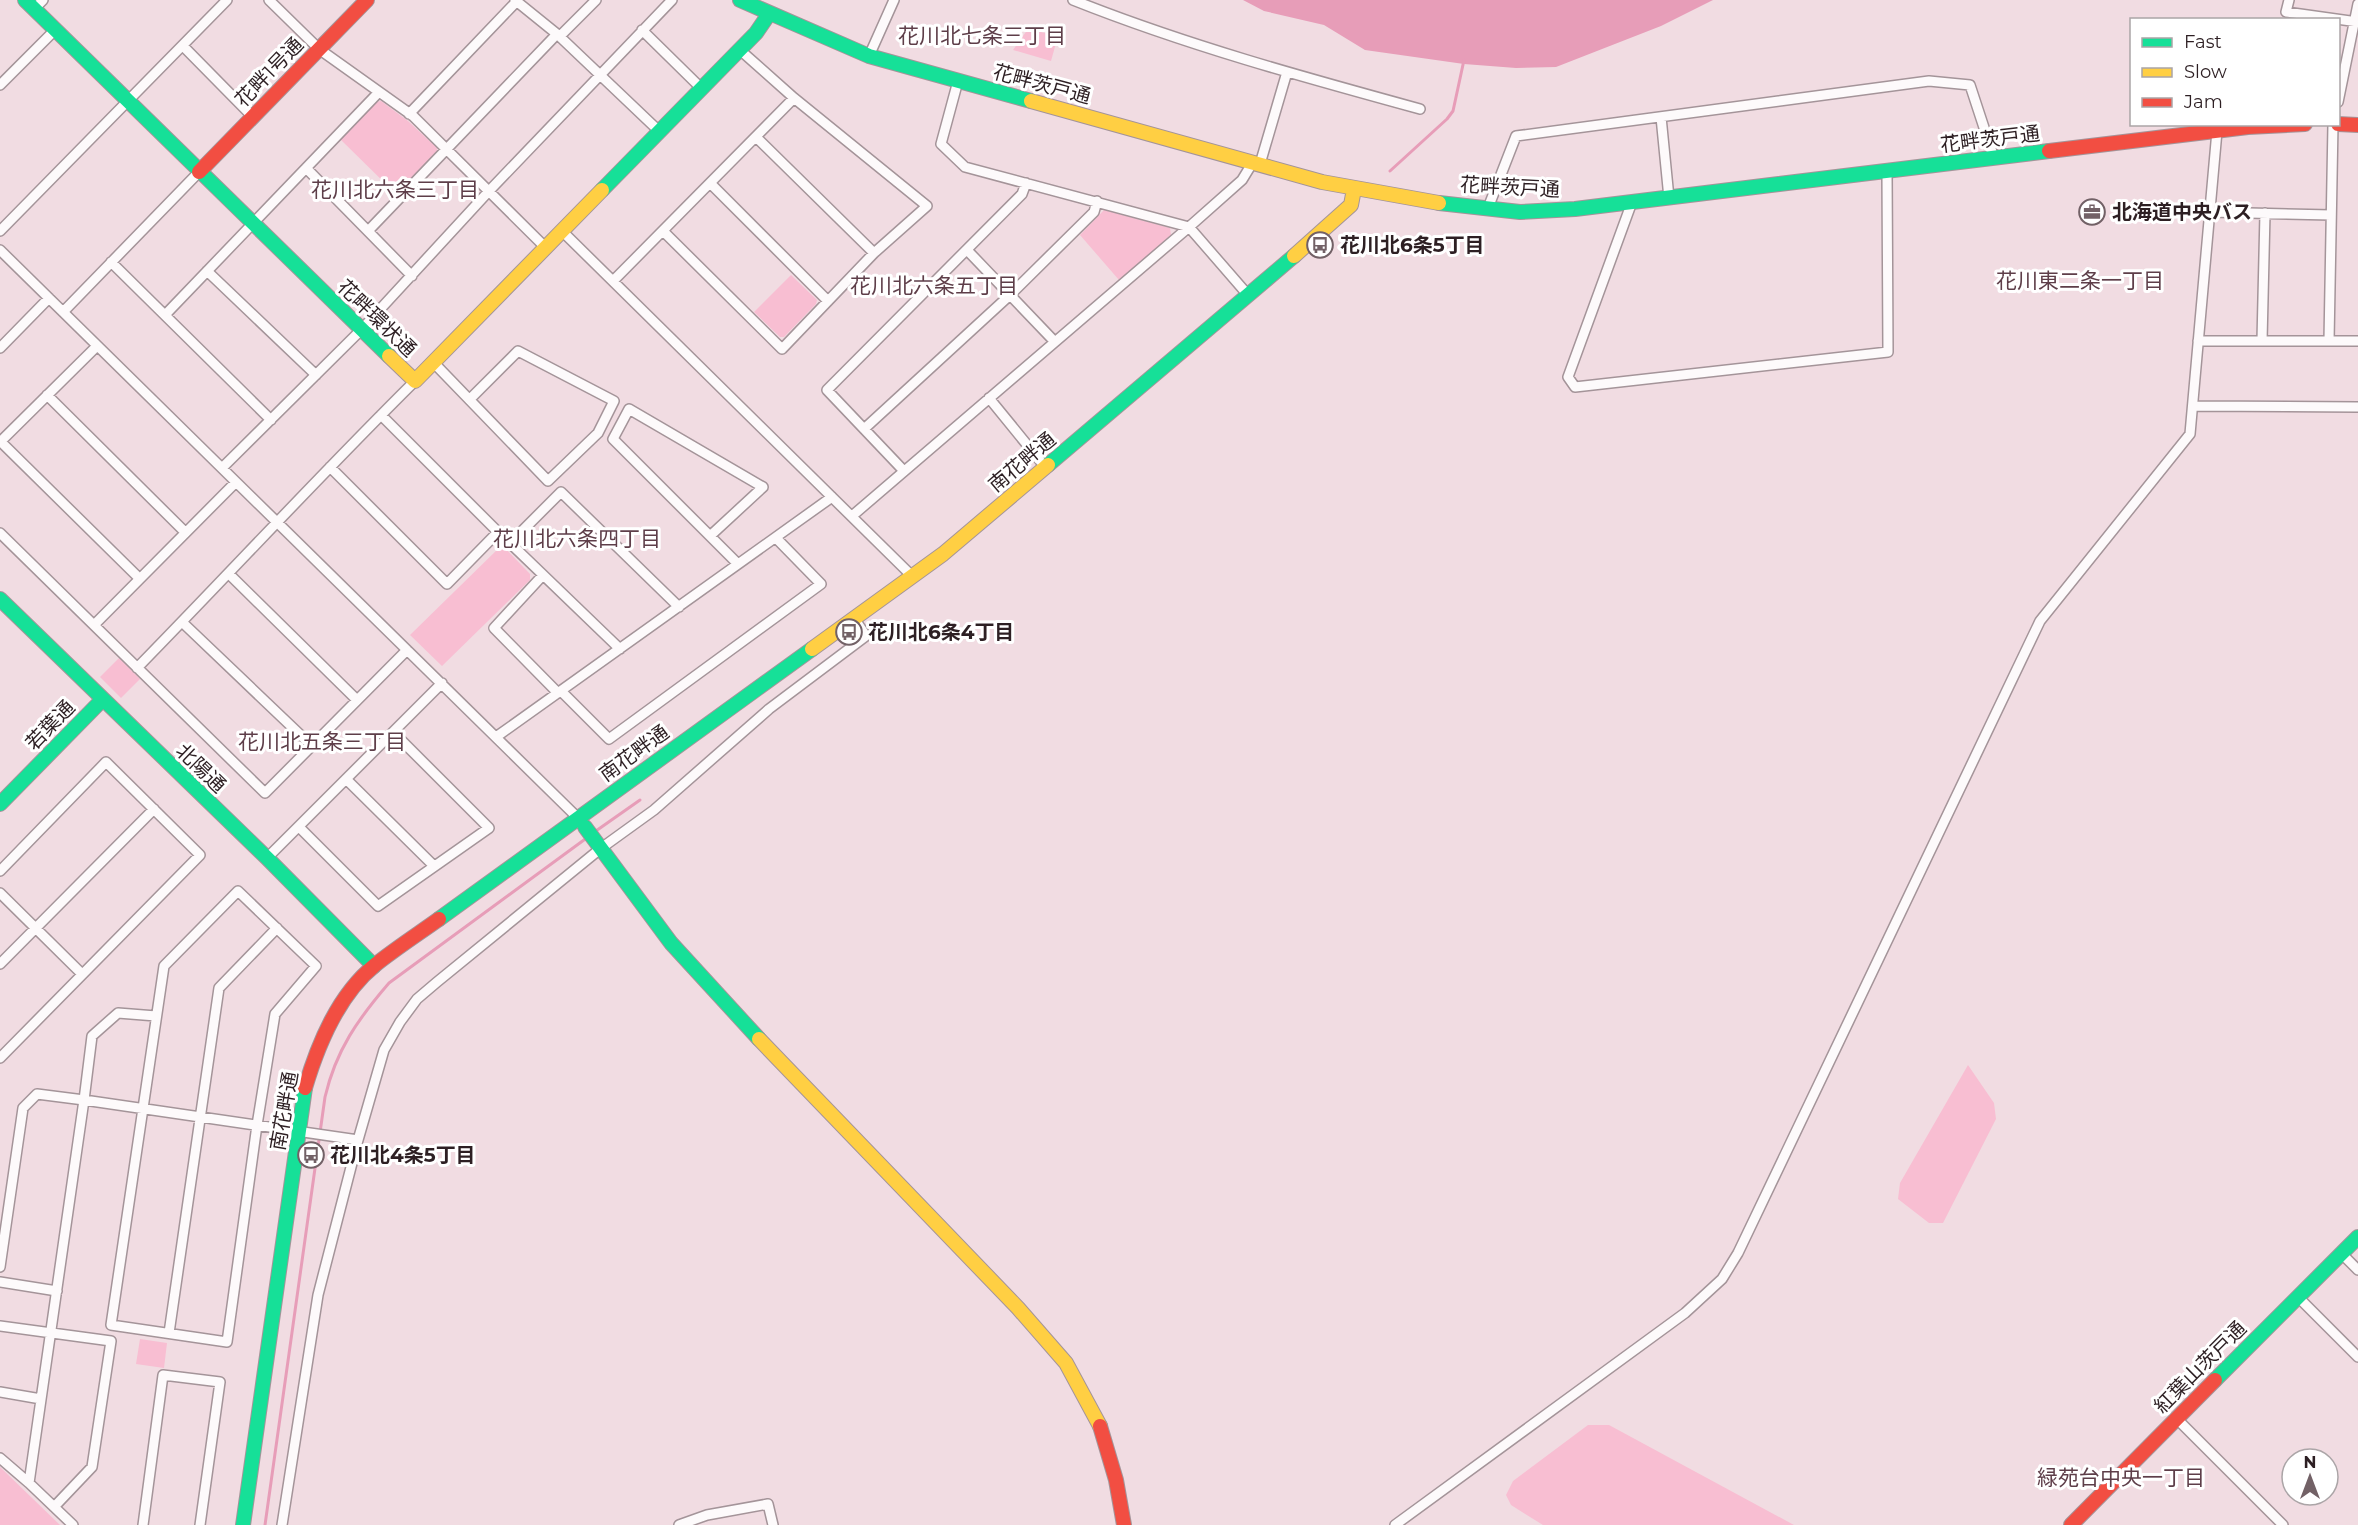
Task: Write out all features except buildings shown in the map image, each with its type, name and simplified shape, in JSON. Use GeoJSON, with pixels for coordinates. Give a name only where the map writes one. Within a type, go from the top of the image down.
{"type":"FeatureCollection","features":[{"type":"Feature","properties":{"kind":"street"},"geometry":{"type":"LineString","coordinates":[[0,231],[227,0]]}},
{"type":"Feature","properties":{"kind":"street"},"geometry":{"type":"LineString","coordinates":[[268,0],[319,49],[409,114],[546,248]]}},
{"type":"Feature","properties":{"kind":"street","name":"花畔1号通"},"geometry":{"type":"LineString","coordinates":[[199,172],[367,0]]}},
{"type":"Feature","properties":{"kind":"street"},"geometry":{"type":"LineString","coordinates":[[368,231],[596,0]]}},
{"type":"Feature","properties":{"kind":"street"},"geometry":{"type":"LineString","coordinates":[[222,468],[361,330],[489,191],[672,0]]}},
{"type":"Feature","properties":{"kind":"street","name":"花畔茨戸通"},"geometry":{"type":"LineString","coordinates":[[740,0],[869,56],[1256,163],[1354,189],[1415,200],[1520,212],[1669,198],[2217,130],[2276,126]]}},
{"type":"Feature","properties":{"kind":"street"},"geometry":{"type":"LineString","coordinates":[[869,56],[894,0]]}},
{"type":"Feature","properties":{"kind":"street"},"geometry":{"type":"LineString","coordinates":[[1073,0],[1135,24],[1249,62],[1420,109]]}},
{"type":"Feature","properties":{"kind":"street"},"geometry":{"type":"LineString","coordinates":[[2289,0],[2286,12],[2333,18]]}},
{"type":"Feature","properties":{"kind":"street"},"geometry":{"type":"LineString","coordinates":[[409,114],[516,1],[559,35],[660,132]]}},
{"type":"Feature","properties":{"kind":"street","name":"花畔環状通"},"geometry":{"type":"LineString","coordinates":[[34,3],[55,30],[415,381],[740,50],[769,14]]}},
{"type":"Feature","properties":{"kind":"street"},"geometry":{"type":"LineString","coordinates":[[2340,93],[2358,4]]}},
{"type":"Feature","properties":{"kind":"street"},"geometry":{"type":"LineString","coordinates":[[2340,19],[2356,21]]}},
{"type":"Feature","properties":{"kind":"street"},"geometry":{"type":"LineString","coordinates":[[0,85],[55,30]]}},
{"type":"Feature","properties":{"kind":"street"},"geometry":{"type":"LineString","coordinates":[[642,30],[702,89]]}},
{"type":"Feature","properties":{"kind":"street"},"geometry":{"type":"LineString","coordinates":[[183,46],[253,117]]}},
{"type":"Feature","properties":{"kind":"street"},"geometry":{"type":"LineString","coordinates":[[663,231],[782,349],[874,253],[927,206],[794,98],[740,50]]}},
{"type":"Feature","properties":{"kind":"street"},"geometry":{"type":"LineString","coordinates":[[852,516],[1242,180],[1256,163],[1287,72]]}},
{"type":"Feature","properties":{"kind":"street"},"geometry":{"type":"LineString","coordinates":[[958,81],[941,144],[965,167],[1189,227],[1248,296]]}},
{"type":"Feature","properties":{"kind":"street"},"geometry":{"type":"LineString","coordinates":[[1488,208],[1516,136],[1929,81],[1970,85],[1994,158]]}},
{"type":"Feature","properties":{"kind":"street"},"geometry":{"type":"LineString","coordinates":[[165,315],[379,92]]}},
{"type":"Feature","properties":{"kind":"street"},"geometry":{"type":"LineString","coordinates":[[613,281],[794,98]]}},
{"type":"Feature","properties":{"kind":"street"},"geometry":{"type":"LineString","coordinates":[[1661,117],[1669,198]]}},
{"type":"Feature","properties":{"kind":"street"},"geometry":{"type":"LineString","coordinates":[[2340,124],[2358,125]]}},
{"type":"Feature","properties":{"kind":"street"},"geometry":{"type":"LineString","coordinates":[[2329,341],[2333,126]]}},
{"type":"Feature","properties":{"kind":"street"},"geometry":{"type":"LineString","coordinates":[[1395,1525],[1685,1313],[1722,1279],[1743,1242],[2040,621],[2190,434],[2217,130]]}},
{"type":"Feature","properties":{"kind":"street"},"geometry":{"type":"LineString","coordinates":[[756,137],[874,253]]}},
{"type":"Feature","properties":{"kind":"street"},"geometry":{"type":"LineString","coordinates":[[306,168],[412,276]]}},
{"type":"Feature","properties":{"kind":"street"},"geometry":{"type":"LineString","coordinates":[[63,312],[199,172]]}},
{"type":"Feature","properties":{"kind":"street"},"geometry":{"type":"LineString","coordinates":[[1632,202],[1568,377],[1575,387],[1888,352],[1887,172]]}},
{"type":"Feature","properties":{"kind":"street"},"geometry":{"type":"LineString","coordinates":[[710,183],[828,301]]}},
{"type":"Feature","properties":{"kind":"street"},"geometry":{"type":"LineString","coordinates":[[904,471],[827,390],[1022,194],[1026,183]]}},
{"type":"Feature","properties":{"kind":"street","name":"南花畔通"},"geometry":{"type":"LineString","coordinates":[[243,1525],[306,1132],[305,1089],[318,1047],[346,996],[374,966],[582,822],[943,554],[1248,296],[1351,205],[1354,189]]}},
{"type":"Feature","properties":{"kind":"street"},"geometry":{"type":"LineString","coordinates":[[864,429],[1010,295],[1094,212],[1097,201]]}},
{"type":"Feature","properties":{"kind":"street"},"geometry":{"type":"LineString","coordinates":[[2210,212],[2331,215]]}},
{"type":"Feature","properties":{"kind":"street"},"geometry":{"type":"LineString","coordinates":[[2262,341],[2265,213]]}},
{"type":"Feature","properties":{"kind":"street"},"geometry":{"type":"LineString","coordinates":[[562,231],[912,576]]}},
{"type":"Feature","properties":{"kind":"street"},"geometry":{"type":"LineString","coordinates":[[967,250],[1055,342]]}},
{"type":"Feature","properties":{"kind":"street"},"geometry":{"type":"LineString","coordinates":[[0,251],[582,822],[670,943],[712,990],[1031,1322],[1066,1364],[1101,1428],[1116,1480],[1124,1525]]}},
{"type":"Feature","properties":{"kind":"street"},"geometry":{"type":"LineString","coordinates":[[111,262],[271,420]]}},
{"type":"Feature","properties":{"kind":"street"},"geometry":{"type":"LineString","coordinates":[[207,271],[316,375]]}},
{"type":"Feature","properties":{"kind":"street"},"geometry":{"type":"LineString","coordinates":[[0,348],[49,298]]}},
{"type":"Feature","properties":{"kind":"street"},"geometry":{"type":"LineString","coordinates":[[2198,341],[2358,341]]}},
{"type":"Feature","properties":{"kind":"street"},"geometry":{"type":"LineString","coordinates":[[97,346],[0,442],[139,578]]}},
{"type":"Feature","properties":{"kind":"street"},"geometry":{"type":"LineString","coordinates":[[434,362],[548,481],[598,433],[614,401],[518,351],[470,399]]}},
{"type":"Feature","properties":{"kind":"street"},"geometry":{"type":"LineString","coordinates":[[137,668],[415,381]]}},
{"type":"Feature","properties":{"kind":"street"},"geometry":{"type":"LineString","coordinates":[[47,395],[185,532]]}},
{"type":"Feature","properties":{"kind":"street"},"geometry":{"type":"LineString","coordinates":[[989,398],[1046,468]]}},
{"type":"Feature","properties":{"kind":"street"},"geometry":{"type":"LineString","coordinates":[[2193,406],[2358,407]]}},
{"type":"Feature","properties":{"kind":"street"},"geometry":{"type":"LineString","coordinates":[[710,536],[763,487],[629,409],[613,439],[710,536],[738,564]]}},
{"type":"Feature","properties":{"kind":"street"},"geometry":{"type":"LineString","coordinates":[[330,467],[447,584],[498,532],[381,415]]}},
{"type":"Feature","properties":{"kind":"street"},"geometry":{"type":"LineString","coordinates":[[94,625],[236,482]]}},
{"type":"Feature","properties":{"kind":"street"},"geometry":{"type":"LineString","coordinates":[[620,649],[510,543],[561,492],[679,607]]}},
{"type":"Feature","properties":{"kind":"street"},"geometry":{"type":"LineString","coordinates":[[496,737],[832,497]]}},
{"type":"Feature","properties":{"kind":"street"},"geometry":{"type":"LineString","coordinates":[[0,533],[265,793],[407,650]]}},
{"type":"Feature","properties":{"kind":"street"},"geometry":{"type":"LineString","coordinates":[[543,575],[494,628],[609,739],[821,584],[776,537]]}},
{"type":"Feature","properties":{"kind":"street"},"geometry":{"type":"LineString","coordinates":[[229,574],[357,700]]}},
{"type":"Feature","properties":{"kind":"street","name":"北陽通"},"geometry":{"type":"LineString","coordinates":[[0,599],[267,858],[374,966]]}},
{"type":"Feature","properties":{"kind":"street"},"geometry":{"type":"LineString","coordinates":[[282,1525],[318,1295],[384,1050],[399,1022],[417,999],[597,845],[654,810],[712,756],[769,709],[866,636],[854,618]]}},
{"type":"Feature","properties":{"kind":"street"},"geometry":{"type":"LineString","coordinates":[[182,622],[312,746]]}},
{"type":"Feature","properties":{"kind":"street"},"geometry":{"type":"LineString","coordinates":[[267,858],[442,683]]}},
{"type":"Feature","properties":{"kind":"street","name":"若葉通"},"geometry":{"type":"LineString","coordinates":[[0,804],[103,699]]}},
{"type":"Feature","properties":{"kind":"street"},"geometry":{"type":"LineString","coordinates":[[299,827],[378,906],[489,828],[393,732]]}},
{"type":"Feature","properties":{"kind":"street"},"geometry":{"type":"LineString","coordinates":[[0,871],[106,762],[200,855],[0,1058]]}},
{"type":"Feature","properties":{"kind":"street"},"geometry":{"type":"LineString","coordinates":[[346,779],[434,866]]}},
{"type":"Feature","properties":{"kind":"street"},"geometry":{"type":"LineString","coordinates":[[0,964],[154,809]]}},
{"type":"Feature","properties":{"kind":"street"},"geometry":{"type":"LineString","coordinates":[[238,891],[277,928],[316,966],[275,1014],[227,1342],[111,1325],[164,966],[238,891]]}},
{"type":"Feature","properties":{"kind":"street"},"geometry":{"type":"LineString","coordinates":[[0,892],[82,974]]}},
{"type":"Feature","properties":{"kind":"street"},"geometry":{"type":"LineString","coordinates":[[169,1334],[219,988],[277,928]]}},
{"type":"Feature","properties":{"kind":"street"},"geometry":{"type":"LineString","coordinates":[[28,1483],[92,1036],[118,1013],[156,1016]]}},
{"type":"Feature","properties":{"kind":"street"},"geometry":{"type":"LineString","coordinates":[[0,1267],[23,1108],[37,1094],[358,1140]]}},
{"type":"Feature","properties":{"kind":"street","name":"紅葉山茨戸通"},"geometry":{"type":"LineString","coordinates":[[2071,1525],[2358,1237]]}},
{"type":"Feature","properties":{"kind":"street"},"geometry":{"type":"LineString","coordinates":[[2342,1254],[2358,1270]]}},
{"type":"Feature","properties":{"kind":"street"},"geometry":{"type":"LineString","coordinates":[[0,1281],[57,1291]]}},
{"type":"Feature","properties":{"kind":"street"},"geometry":{"type":"LineString","coordinates":[[2298,1297],[2358,1357]]}},
{"type":"Feature","properties":{"kind":"street"},"geometry":{"type":"LineString","coordinates":[[0,1326],[111,1341],[92,1467],[54,1507]]}},
{"type":"Feature","properties":{"kind":"street"},"geometry":{"type":"LineString","coordinates":[[143,1525],[163,1375],[220,1382],[200,1525]]}},
{"type":"Feature","properties":{"kind":"street"},"geometry":{"type":"LineString","coordinates":[[0,1392],[41,1399]]}},
{"type":"Feature","properties":{"kind":"street"},"geometry":{"type":"LineString","coordinates":[[2176,1418],[2283,1525]]}},
{"type":"Feature","properties":{"kind":"street"},"geometry":{"type":"LineString","coordinates":[[0,1458],[73,1525]]}},
{"type":"Feature","properties":{"kind":"street"},"geometry":{"type":"LineString","coordinates":[[679,1525],[707,1515],[768,1504],[773,1525]]}},
{"type":"Feature","properties":{"kind":"shaded area"},"geometry":{"type":"Polygon","coordinates":[[[1243,0],[1713,0],[1661,26],[1556,67],[1516,68],[1464,64],[1365,50],[1324,25],[1264,11],[1243,0]]]}},
{"type":"Feature","properties":{"kind":"shaded area"},"geometry":{"type":"Polygon","coordinates":[[[1028,29],[1058,36],[1051,61],[1013,50],[1028,29]]]}},
{"type":"Feature","properties":{"kind":"shaded area"},"geometry":{"type":"Polygon","coordinates":[[[381,101],[408,121],[437,148],[437,151],[396,194],[340,139],[376,102],[381,101]]]}},
{"type":"Feature","properties":{"kind":"shaded area"},"geometry":{"type":"Polygon","coordinates":[[[1104,210],[1170,228],[1171,235],[1119,280],[1080,235],[1104,210]]]}},
{"type":"Feature","properties":{"kind":"shaded area"},"geometry":{"type":"Polygon","coordinates":[[[791,275],[817,300],[816,304],[784,337],[780,337],[754,312],[791,275]]]}},
{"type":"Feature","properties":{"kind":"shaded area"},"geometry":{"type":"Polygon","coordinates":[[[502,545],[530,574],[530,580],[442,666],[410,635],[502,545]]]}},
{"type":"Feature","properties":{"kind":"shaded area"},"geometry":{"type":"Polygon","coordinates":[[[119,658],[140,679],[121,698],[100,677],[119,658]]]}},
{"type":"Feature","properties":{"kind":"shaded area"},"geometry":{"type":"Polygon","coordinates":[[[1968,1065],[1994,1103],[1996,1119],[1943,1223],[1929,1223],[1898,1199],[1900,1183],[1968,1065]]]}},
{"type":"Feature","properties":{"kind":"shaded area"},"geometry":{"type":"Polygon","coordinates":[[[140,1339],[167,1343],[164,1368],[136,1364],[140,1339]]]}},
{"type":"Feature","properties":{"kind":"shaded area"},"geometry":{"type":"Polygon","coordinates":[[[1588,1425],[1609,1425],[1794,1525],[1543,1525],[1511,1505],[1506,1495],[1513,1481],[1588,1425]]]}},
{"type":"Feature","properties":{"kind":"shaded area"},"geometry":{"type":"Polygon","coordinates":[[[0,1467],[60,1525],[0,1525],[0,1467]]]}},
{"type":"Feature","properties":{"kind":"waterway"},"geometry":{"type":"LineString","coordinates":[[1390,171],[1453,111],[1464,60]]}},
{"type":"Feature","properties":{"kind":"waterway"},"geometry":{"type":"LineString","coordinates":[[593,833],[640,800]]}},
{"type":"Feature","properties":{"kind":"waterway"},"geometry":{"type":"LineString","coordinates":[[265,1525],[325,1097],[335,1064],[358,1022],[389,983],[588,837]]}},
{"type":"Feature","properties":{"kind":"traffic: fast"},"geometry":{"type":"LineString","coordinates":[[25,0],[389,356]]}},
{"type":"Feature","properties":{"kind":"traffic: fast"},"geometry":{"type":"LineString","coordinates":[[740,0],[869,56],[1031,101]]}},
{"type":"Feature","properties":{"kind":"traffic: fast"},"geometry":{"type":"LineString","coordinates":[[602,190],[756,33],[769,14]]}},
{"type":"Feature","properties":{"kind":"traffic: fast"},"geometry":{"type":"LineString","coordinates":[[1439,203],[1520,212],[1575,209],[2049,151]]}},
{"type":"Feature","properties":{"kind":"traffic: fast"},"geometry":{"type":"LineString","coordinates":[[1048,465],[1294,256]]}},
{"type":"Feature","properties":{"kind":"traffic: fast"},"geometry":{"type":"LineString","coordinates":[[0,599],[267,858],[374,966]]}},
{"type":"Feature","properties":{"kind":"traffic: fast"},"geometry":{"type":"LineString","coordinates":[[439,919],[812,649]]}},
{"type":"Feature","properties":{"kind":"traffic: fast"},"geometry":{"type":"LineString","coordinates":[[0,804],[103,699]]}},
{"type":"Feature","properties":{"kind":"traffic: fast"},"geometry":{"type":"LineString","coordinates":[[585,827],[671,943],[759,1039]]}},
{"type":"Feature","properties":{"kind":"traffic: fast"},"geometry":{"type":"LineString","coordinates":[[243,1525],[305,1088]]}},
{"type":"Feature","properties":{"kind":"traffic: fast"},"geometry":{"type":"LineString","coordinates":[[2215,1380],[2358,1237]]}},
{"type":"Feature","properties":{"kind":"traffic: slow"},"geometry":{"type":"LineString","coordinates":[[1031,101],[1322,182],[1439,203]]}},
{"type":"Feature","properties":{"kind":"traffic: slow"},"geometry":{"type":"LineString","coordinates":[[1294,256],[1351,205],[1354,189]]}},
{"type":"Feature","properties":{"kind":"traffic: slow"},"geometry":{"type":"LineString","coordinates":[[389,356],[415,381],[602,190]]}},
{"type":"Feature","properties":{"kind":"traffic: slow"},"geometry":{"type":"LineString","coordinates":[[812,649],[943,554],[1048,465]]}},
{"type":"Feature","properties":{"kind":"traffic: slow"},"geometry":{"type":"LineString","coordinates":[[759,1039],[1018,1308],[1066,1363],[1100,1426]]}},
{"type":"Feature","properties":{"kind":"traffic: jam"},"geometry":{"type":"LineString","coordinates":[[199,172],[367,0]]}},
{"type":"Feature","properties":{"kind":"traffic: jam"},"geometry":{"type":"LineString","coordinates":[[2340,124],[2358,125]]}},
{"type":"Feature","properties":{"kind":"traffic: jam"},"geometry":{"type":"LineString","coordinates":[[2049,151],[2267,126]]}},
{"type":"Feature","properties":{"kind":"traffic: jam"},"geometry":{"type":"LineString","coordinates":[[305,1088],[323,1038],[350,991],[375,965],[439,919]]}},
{"type":"Feature","properties":{"kind":"traffic: jam"},"geometry":{"type":"LineString","coordinates":[[2071,1525],[2215,1380]]}},
{"type":"Feature","properties":{"kind":"traffic: jam"},"geometry":{"type":"LineString","coordinates":[[1100,1426],[1116,1480],[1124,1525]]}},
{"type":"Feature","properties":{"kind":"place","name":"北海道中央バス"},"geometry":{"type":"Point","coordinates":[2092,212]}},
{"type":"Feature","properties":{"kind":"place","name":"花川北6条5丁目"},"geometry":{"type":"Point","coordinates":[1320,245]}},
{"type":"Feature","properties":{"kind":"place","name":"花川北6条4丁目"},"geometry":{"type":"Point","coordinates":[849,632]}},
{"type":"Feature","properties":{"kind":"place","name":"花川北4条5丁目"},"geometry":{"type":"Point","coordinates":[311,1155]}},
{"type":"Feature","properties":{"kind":"district","name":"花川北七条三丁目"},"geometry":{"type":"Point","coordinates":[982,36]}},
{"type":"Feature","properties":{"kind":"district","name":"花川北六条三丁目"},"geometry":{"type":"Point","coordinates":[395,190]}},
{"type":"Feature","properties":{"kind":"district","name":"花川東二条一丁目"},"geometry":{"type":"Point","coordinates":[2080,281]}},
{"type":"Feature","properties":{"kind":"district","name":"花川北六条五丁目"},"geometry":{"type":"Point","coordinates":[934,286]}},
{"type":"Feature","properties":{"kind":"district","name":"花川北六条四丁目"},"geometry":{"type":"Point","coordinates":[577,539]}},
{"type":"Feature","properties":{"kind":"district","name":"花川北五条三丁目"},"geometry":{"type":"Point","coordinates":[322,742]}},
{"type":"Feature","properties":{"kind":"district","name":"緑苑台中央一丁目"},"geometry":{"type":"Point","coordinates":[2121,1478]}}]}
